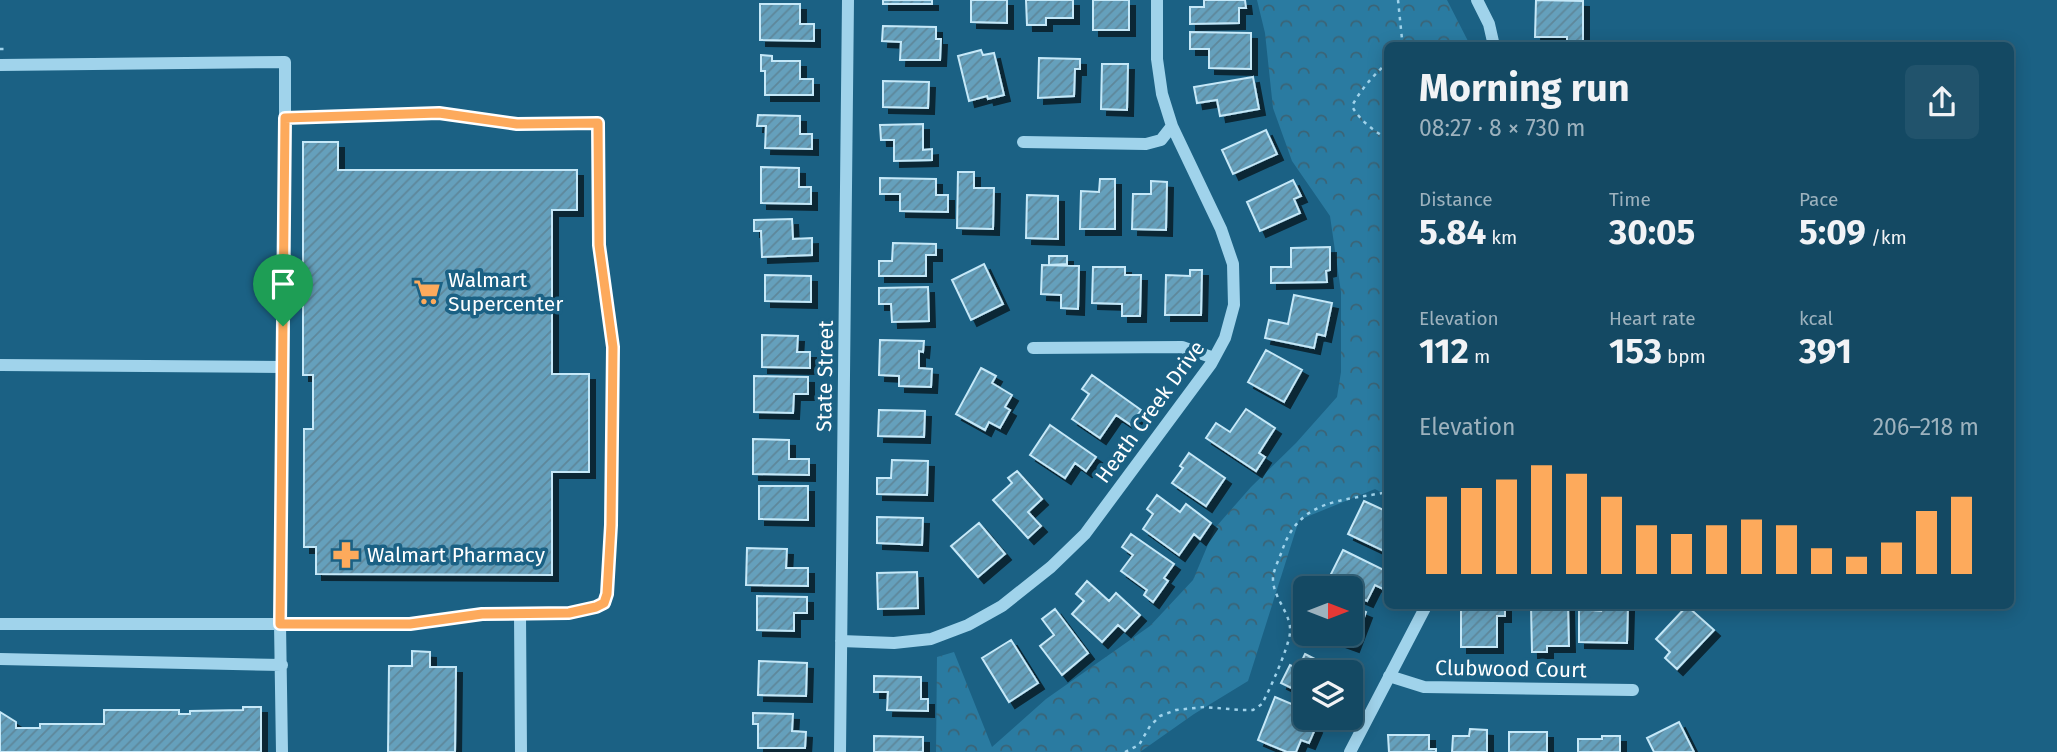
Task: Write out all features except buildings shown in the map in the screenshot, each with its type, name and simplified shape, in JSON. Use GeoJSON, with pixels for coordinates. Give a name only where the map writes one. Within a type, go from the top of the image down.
{"type":"FeatureCollection","features":[{"type":"Feature","properties":{"kind":"street","name":"State Street"},"geometry":{"type":"LineString","coordinates":[[840,752],[848,0]]}},
{"type":"Feature","properties":{"kind":"street","name":"Heath Creek Drive"},"geometry":{"type":"LineString","coordinates":[[841,641],[894,643],[931,639],[968,625],[1002,606],[1051,567],[1084,534],[1214,358],[1225,338],[1234,304],[1233,264],[1221,229],[1172,126],[1162,94],[1157,59],[1157,0]]}},
{"type":"Feature","properties":{"kind":"street"},"geometry":{"type":"LineString","coordinates":[[1477,0],[1489,24],[1493,42]]}},
{"type":"Feature","properties":{"kind":"street"},"geometry":{"type":"LineString","coordinates":[[0,65],[285,62],[280,624],[282,752]]}},
{"type":"Feature","properties":{"kind":"street"},"geometry":{"type":"LineString","coordinates":[[0,624],[410,624],[482,614],[569,613],[604,603],[607,594],[611,525],[613,347],[599,245],[598,123],[517,124],[439,113],[285,118]]}},
{"type":"Feature","properties":{"kind":"street"},"geometry":{"type":"LineString","coordinates":[[1023,142],[1146,144],[1161,140],[1172,126]]}},
{"type":"Feature","properties":{"kind":"street"},"geometry":{"type":"LineString","coordinates":[[1033,348],[1182,347],[1214,358]]}},
{"type":"Feature","properties":{"kind":"street"},"geometry":{"type":"LineString","coordinates":[[0,365],[283,368]]}},
{"type":"Feature","properties":{"kind":"street"},"geometry":{"type":"LineString","coordinates":[[1350,752],[1424,609]]}},
{"type":"Feature","properties":{"kind":"street"},"geometry":{"type":"LineString","coordinates":[[520,614],[521,752]]}},
{"type":"Feature","properties":{"kind":"street"},"geometry":{"type":"LineString","coordinates":[[0,659],[282,665]]}},
{"type":"Feature","properties":{"kind":"street","name":"Clubwood Court"},"geometry":{"type":"LineString","coordinates":[[1389,676],[1424,687],[1633,690]]}},
{"type":"Feature","properties":{"kind":"path"},"geometry":{"type":"LineString","coordinates":[[1398,0],[1401,42]]}},
{"type":"Feature","properties":{"kind":"path"},"geometry":{"type":"LineString","coordinates":[[1384,66],[1373,76],[1352,106],[1355,112],[1384,137]]}},
{"type":"Feature","properties":{"kind":"path"},"geometry":{"type":"LineString","coordinates":[[1125,752],[1139,745],[1150,726],[1160,716],[1176,710],[1204,707],[1252,710],[1262,704],[1290,635],[1289,619],[1276,594],[1273,577],[1285,542],[1297,523],[1312,509],[1341,500],[1384,493]]}},
{"type":"Feature","properties":{"kind":"green space"},"geometry":{"type":"Polygon","coordinates":[[[1257,0],[1447,0],[1468,42],[1384,42],[1384,494],[1375,489],[1299,520],[1248,681],[1140,752],[936,752],[937,657],[954,652],[992,747],[1046,699],[1150,626],[1193,580],[1215,528],[1337,397],[1341,372],[1341,292],[1330,216],[1292,161],[1273,108],[1265,33],[1257,0]]]}},
{"type":"Feature","properties":{"kind":"place","name":"Walmart Supercenter"},"geometry":{"type":"Point","coordinates":[427,292]}},
{"type":"Feature","properties":{"kind":"place","name":"Walmart Pharmacy"},"geometry":{"type":"Point","coordinates":[346,555]}},
{"type":"Feature","properties":{"kind":"route"},"geometry":{"type":"LineString","coordinates":[[439,113],[517,124],[598,123],[599,245],[613,347],[611,525],[607,594],[604,603],[569,613],[482,614],[410,624],[280,624],[283,326],[285,118],[439,113]]}}]}
